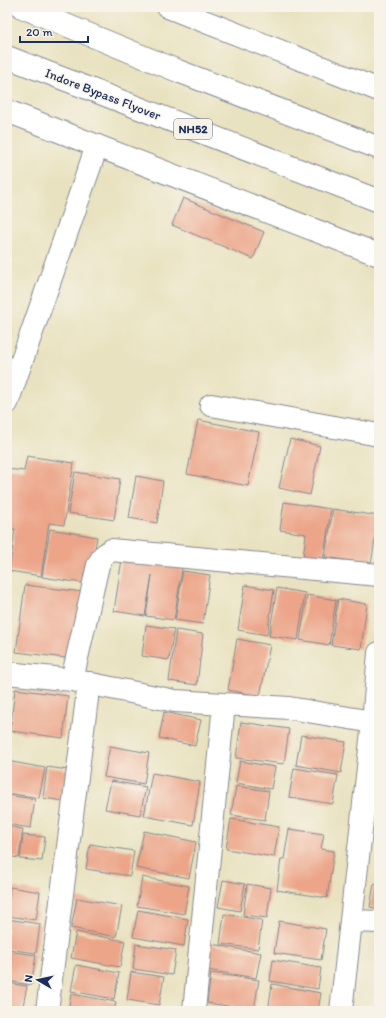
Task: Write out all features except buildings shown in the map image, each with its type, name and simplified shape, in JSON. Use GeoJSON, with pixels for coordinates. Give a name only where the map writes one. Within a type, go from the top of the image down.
{"type":"FeatureCollection","features":[{"type":"Feature","properties":{"kind":"main road"},"geometry":{"type":"LineString","coordinates":[[22,7],[178,71],[379,148]]}},
{"type":"Feature","properties":{"kind":"main road"},"geometry":{"type":"LineString","coordinates":[[168,7],[379,90]]}},
{"type":"Feature","properties":{"kind":"main road","name":"Indore Bypass Flyover"},"geometry":{"type":"LineString","coordinates":[[7,57],[379,201]]}},
{"type":"Feature","properties":{"kind":"main road"},"geometry":{"type":"LineString","coordinates":[[7,111],[379,255]]}},
{"type":"Feature","properties":{"kind":"main road"},"geometry":{"type":"LineString","coordinates":[[7,403],[98,146]]}},
{"type":"Feature","properties":{"kind":"main road"},"geometry":{"type":"LineString","coordinates":[[211,405],[379,435]]}},
{"type":"Feature","properties":{"kind":"main road"},"geometry":{"type":"LineString","coordinates":[[47,1011],[80,682],[98,566],[103,556],[111,550],[379,576]]}},
{"type":"Feature","properties":{"kind":"main road"},"geometry":{"type":"LineString","coordinates":[[341,1011],[352,921],[379,653]]}},
{"type":"Feature","properties":{"kind":"main road"},"geometry":{"type":"LineString","coordinates":[[7,673],[80,682],[175,701],[289,708],[373,722]]}},
{"type":"Feature","properties":{"kind":"main road"},"geometry":{"type":"LineString","coordinates":[[194,1011],[224,704]]}},
{"type":"Feature","properties":{"kind":"main road"},"geometry":{"type":"LineString","coordinates":[[352,921],[379,922]]}}]}
